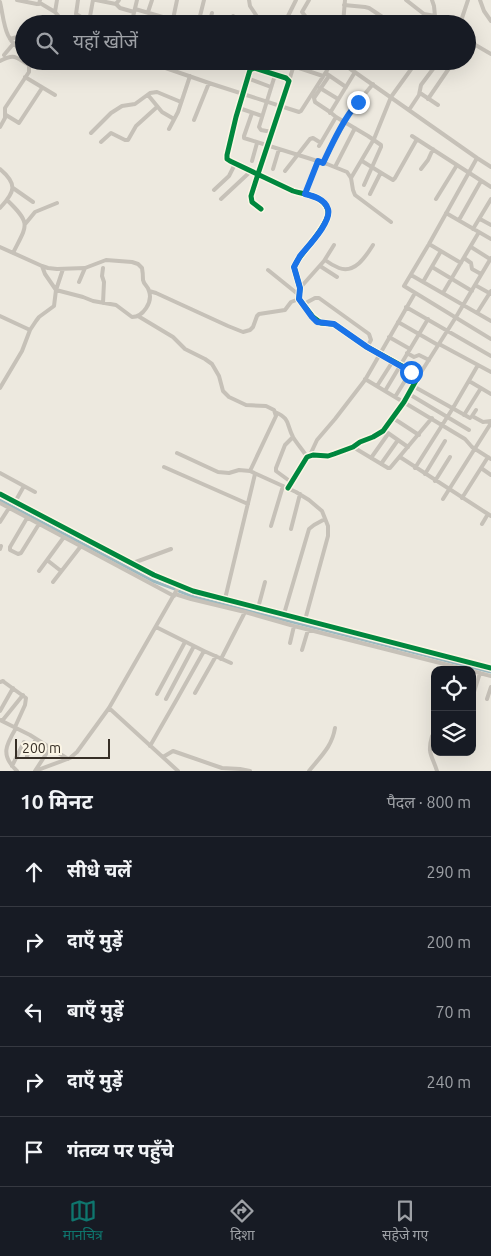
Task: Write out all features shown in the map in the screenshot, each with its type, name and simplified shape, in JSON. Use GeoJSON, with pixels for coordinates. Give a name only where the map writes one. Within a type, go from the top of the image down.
{"type":"FeatureCollection","features":[{"type":"Feature","properties":{"kind":"street"},"geometry":{"type":"LineString","coordinates":[[17,0],[37,4],[40,2],[58,15]]}},
{"type":"Feature","properties":{"kind":"street"},"geometry":{"type":"LineString","coordinates":[[55,12],[57,0]]}},
{"type":"Feature","properties":{"kind":"street"},"geometry":{"type":"LineString","coordinates":[[78,0],[76,12],[78,15]]}},
{"type":"Feature","properties":{"kind":"street"},"geometry":{"type":"LineString","coordinates":[[91,15],[95,0],[118,2],[120,8],[148,12],[155,15]]}},
{"type":"Feature","properties":{"kind":"street"},"geometry":{"type":"LineString","coordinates":[[133,15],[137,0]]}},
{"type":"Feature","properties":{"kind":"street"},"geometry":{"type":"LineString","coordinates":[[148,12],[152,0]]}},
{"type":"Feature","properties":{"kind":"street"},"geometry":{"type":"LineString","coordinates":[[174,15],[177,0]]}},
{"type":"Feature","properties":{"kind":"street"},"geometry":{"type":"LineString","coordinates":[[200,15],[204,0]]}},
{"type":"Feature","properties":{"kind":"street"},"geometry":{"type":"LineString","coordinates":[[249,0],[250,6],[256,15]]}},
{"type":"Feature","properties":{"kind":"street"},"geometry":{"type":"LineString","coordinates":[[288,15],[296,0]]}},
{"type":"Feature","properties":{"kind":"street"},"geometry":{"type":"LineString","coordinates":[[304,15],[302,12],[309,0]]}},
{"type":"Feature","properties":{"kind":"street"},"geometry":{"type":"LineString","coordinates":[[343,15],[345,0]]}},
{"type":"Feature","properties":{"kind":"street"},"geometry":{"type":"LineString","coordinates":[[406,0],[424,14],[430,15]]}},
{"type":"Feature","properties":{"kind":"street"},"geometry":{"type":"LineString","coordinates":[[432,0],[436,15]]}},
{"type":"Feature","properties":{"kind":"street"},"geometry":{"type":"LineString","coordinates":[[464,15],[468,0]]}},
{"type":"Feature","properties":{"kind":"street"},"geometry":{"type":"LineString","coordinates":[[480,0],[484,11],[491,21]]}},
{"type":"Feature","properties":{"kind":"street"},"geometry":{"type":"LineString","coordinates":[[0,2],[7,31],[14,43],[0,60]]}},
{"type":"Feature","properties":{"kind":"street"},"geometry":{"type":"LineString","coordinates":[[344,5],[369,8],[380,15]]}},
{"type":"Feature","properties":{"kind":"street"},"geometry":{"type":"LineString","coordinates":[[0,29],[7,31]]}},
{"type":"Feature","properties":{"kind":"street"},"geometry":{"type":"LineString","coordinates":[[10,39],[15,38]]}},
{"type":"Feature","properties":{"kind":"street"},"geometry":{"type":"LineString","coordinates":[[476,45],[491,54]]}},
{"type":"Feature","properties":{"kind":"street"},"geometry":{"type":"LineString","coordinates":[[0,127],[6,115],[4,108],[29,70]]}},
{"type":"Feature","properties":{"kind":"street"},"geometry":{"type":"LineString","coordinates":[[171,70],[296,111],[301,111],[326,75]]}},
{"type":"Feature","properties":{"kind":"street"},"geometry":{"type":"LineString","coordinates":[[250,70],[227,159],[296,192],[315,197],[326,205],[328,209],[326,221],[294,267],[300,288],[299,297],[302,305],[317,322],[334,324],[367,347],[418,377]]}},
{"type":"Feature","properties":{"kind":"street"},"geometry":{"type":"LineString","coordinates":[[260,70],[289,81]]}},
{"type":"Feature","properties":{"kind":"street"},"geometry":{"type":"LineString","coordinates":[[261,209],[251,199],[292,70]]}},
{"type":"Feature","properties":{"kind":"street"},"geometry":{"type":"LineString","coordinates":[[310,70],[326,75],[346,87]]}},
{"type":"Feature","properties":{"kind":"street"},"geometry":{"type":"LineString","coordinates":[[328,70],[314,100],[336,117],[379,142],[381,147],[364,185]]}},
{"type":"Feature","properties":{"kind":"street"},"geometry":{"type":"LineString","coordinates":[[352,70],[491,167]]}},
{"type":"Feature","properties":{"kind":"street"},"geometry":{"type":"LineString","coordinates":[[351,178],[374,139],[391,97],[410,70]]}},
{"type":"Feature","properties":{"kind":"street"},"geometry":{"type":"LineString","coordinates":[[409,110],[420,93],[421,85],[432,70]]}},
{"type":"Feature","properties":{"kind":"street"},"geometry":{"type":"LineString","coordinates":[[428,99],[448,70]]}},
{"type":"Feature","properties":{"kind":"street"},"geometry":{"type":"LineString","coordinates":[[330,113],[355,72]]}},
{"type":"Feature","properties":{"kind":"street"},"geometry":{"type":"LineString","coordinates":[[272,132],[259,128],[275,75]]}},
{"type":"Feature","properties":{"kind":"street"},"geometry":{"type":"LineString","coordinates":[[169,129],[190,76]]}},
{"type":"Feature","properties":{"kind":"street"},"geometry":{"type":"LineString","coordinates":[[25,78],[55,95]]}},
{"type":"Feature","properties":{"kind":"street"},"geometry":{"type":"LineString","coordinates":[[247,78],[271,86]]}},
{"type":"Feature","properties":{"kind":"street"},"geometry":{"type":"LineString","coordinates":[[194,120],[209,83]]}},
{"type":"Feature","properties":{"kind":"street"},"geometry":{"type":"LineString","coordinates":[[323,163],[350,112],[373,84]]}},
{"type":"Feature","properties":{"kind":"street"},"geometry":{"type":"LineString","coordinates":[[6,115],[19,123],[42,88]]}},
{"type":"Feature","properties":{"kind":"street"},"geometry":{"type":"LineString","coordinates":[[320,88],[338,99]]}},
{"type":"Feature","properties":{"kind":"street"},"geometry":{"type":"LineString","coordinates":[[91,133],[122,106],[135,104],[153,92],[181,102]]}},
{"type":"Feature","properties":{"kind":"street"},"geometry":{"type":"LineString","coordinates":[[420,93],[438,105]]}},
{"type":"Feature","properties":{"kind":"street"},"geometry":{"type":"LineString","coordinates":[[148,95],[164,114],[174,119]]}},
{"type":"Feature","properties":{"kind":"street"},"geometry":{"type":"LineString","coordinates":[[101,142],[111,133],[128,140],[136,126],[157,107]]}},
{"type":"Feature","properties":{"kind":"street"},"geometry":{"type":"LineString","coordinates":[[239,108],[262,116]]}},
{"type":"Feature","properties":{"kind":"street"},"geometry":{"type":"LineString","coordinates":[[252,113],[244,138],[347,172],[351,178],[355,195],[391,222]]}},
{"type":"Feature","properties":{"kind":"street"},"geometry":{"type":"LineString","coordinates":[[285,171],[296,154],[310,139],[313,138],[320,144],[336,117]]}},
{"type":"Feature","properties":{"kind":"street"},"geometry":{"type":"LineString","coordinates":[[335,167],[355,128]]}},
{"type":"Feature","properties":{"kind":"street"},"geometry":{"type":"LineString","coordinates":[[412,136],[491,186]]}},
{"type":"Feature","properties":{"kind":"street"},"geometry":{"type":"LineString","coordinates":[[362,160],[382,174],[394,179],[417,139]]}},
{"type":"Feature","properties":{"kind":"street"},"geometry":{"type":"LineString","coordinates":[[252,161],[257,143]]}},
{"type":"Feature","properties":{"kind":"street"},"geometry":{"type":"LineString","coordinates":[[273,169],[280,149]]}},
{"type":"Feature","properties":{"kind":"street"},"geometry":{"type":"LineString","coordinates":[[421,169],[433,149]]}},
{"type":"Feature","properties":{"kind":"street"},"geometry":{"type":"LineString","coordinates":[[477,158],[404,286],[491,339]]}},
{"type":"Feature","properties":{"kind":"street"},"geometry":{"type":"LineString","coordinates":[[305,194],[318,161]]}},
{"type":"Feature","properties":{"kind":"street"},"geometry":{"type":"LineString","coordinates":[[214,190],[229,176],[235,164]]}},
{"type":"Feature","properties":{"kind":"street"},"geometry":{"type":"LineString","coordinates":[[436,199],[457,165]]}},
{"type":"Feature","properties":{"kind":"street"},"geometry":{"type":"LineString","coordinates":[[0,169],[10,178],[13,188],[11,194],[0,208]]}},
{"type":"Feature","properties":{"kind":"street"},"geometry":{"type":"LineString","coordinates":[[221,199],[251,171]]}},
{"type":"Feature","properties":{"kind":"street"},"geometry":{"type":"LineString","coordinates":[[370,194],[379,176],[382,174]]}},
{"type":"Feature","properties":{"kind":"street"},"geometry":{"type":"LineString","coordinates":[[458,220],[481,181]]}},
{"type":"Feature","properties":{"kind":"street"},"geometry":{"type":"LineString","coordinates":[[13,188],[33,202]]}},
{"type":"Feature","properties":{"kind":"street"},"geometry":{"type":"LineString","coordinates":[[7,200],[18,210],[26,223]]}},
{"type":"Feature","properties":{"kind":"street"},"geometry":{"type":"LineString","coordinates":[[473,229],[491,200]]}},
{"type":"Feature","properties":{"kind":"street"},"geometry":{"type":"LineString","coordinates":[[14,253],[26,223],[35,212],[58,203]]}},
{"type":"Feature","properties":{"kind":"street"},"geometry":{"type":"LineString","coordinates":[[485,209],[491,213]]}},
{"type":"Feature","properties":{"kind":"street"},"geometry":{"type":"LineString","coordinates":[[446,213],[490,237]]}},
{"type":"Feature","properties":{"kind":"street"},"geometry":{"type":"LineString","coordinates":[[480,219],[491,226]]}},
{"type":"Feature","properties":{"kind":"street"},"geometry":{"type":"LineString","coordinates":[[443,293],[479,232]]}},
{"type":"Feature","properties":{"kind":"street"},"geometry":{"type":"LineString","coordinates":[[324,260],[341,269],[355,267],[373,244]]}},
{"type":"Feature","properties":{"kind":"street"},"geometry":{"type":"LineString","coordinates":[[429,244],[462,263]]}},
{"type":"Feature","properties":{"kind":"street"},"geometry":{"type":"LineString","coordinates":[[300,288],[320,266],[334,246]]}},
{"type":"Feature","properties":{"kind":"street"},"geometry":{"type":"LineString","coordinates":[[0,247],[48,268],[85,268],[106,260],[135,262],[142,268],[144,282],[150,291],[150,300],[138,316],[132,317],[116,305],[93,301],[56,290],[44,274],[42,266]]}},
{"type":"Feature","properties":{"kind":"street"},"geometry":{"type":"LineString","coordinates":[[138,316],[212,364],[219,376],[223,391],[229,397],[246,405],[270,407],[283,416],[293,437],[309,456],[328,456],[353,447],[384,430],[404,402],[475,285],[489,266],[491,258],[471,247]]}},
{"type":"Feature","properties":{"kind":"street"},"geometry":{"type":"LineString","coordinates":[[424,282],[441,251]]}},
{"type":"Feature","properties":{"kind":"street"},"geometry":{"type":"LineString","coordinates":[[464,258],[471,263],[472,269],[482,274]]}},
{"type":"Feature","properties":{"kind":"street"},"geometry":{"type":"LineString","coordinates":[[320,266],[338,277]]}},
{"type":"Feature","properties":{"kind":"street"},"geometry":{"type":"LineString","coordinates":[[432,267],[472,291]]}},
{"type":"Feature","properties":{"kind":"street"},"geometry":{"type":"LineString","coordinates":[[79,282],[85,268]]}},
{"type":"Feature","properties":{"kind":"street"},"geometry":{"type":"LineString","coordinates":[[103,268],[103,303]]}},
{"type":"Feature","properties":{"kind":"street"},"geometry":{"type":"LineString","coordinates":[[0,388],[22,351],[30,330],[39,317],[54,306],[56,290],[63,269]]}},
{"type":"Feature","properties":{"kind":"street"},"geometry":{"type":"LineString","coordinates":[[268,270],[299,297]]}},
{"type":"Feature","properties":{"kind":"street"},"geometry":{"type":"LineString","coordinates":[[411,275],[491,321]]}},
{"type":"Feature","properties":{"kind":"street"},"geometry":{"type":"LineString","coordinates":[[475,285],[491,293],[478,313]]}},
{"type":"Feature","properties":{"kind":"street"},"geometry":{"type":"LineString","coordinates":[[150,291],[243,332],[253,327],[259,314],[285,310],[292,301],[299,297]]}},
{"type":"Feature","properties":{"kind":"street"},"geometry":{"type":"LineString","coordinates":[[271,526],[286,487],[309,456],[317,440],[336,419],[365,379],[415,293]]}},
{"type":"Feature","properties":{"kind":"street"},"geometry":{"type":"LineString","coordinates":[[302,305],[315,298],[319,298],[369,334],[371,340],[367,347]]}},
{"type":"Feature","properties":{"kind":"street"},"geometry":{"type":"LineString","coordinates":[[406,307],[491,356]]}},
{"type":"Feature","properties":{"kind":"street"},"geometry":{"type":"LineString","coordinates":[[0,316],[30,330]]}},
{"type":"Feature","properties":{"kind":"street"},"geometry":{"type":"LineString","coordinates":[[385,392],[428,319]]}},
{"type":"Feature","properties":{"kind":"street"},"geometry":{"type":"LineString","coordinates":[[398,322],[491,372]]}},
{"type":"Feature","properties":{"kind":"street"},"geometry":{"type":"LineString","coordinates":[[389,337],[414,357],[419,355],[429,360]]}},
{"type":"Feature","properties":{"kind":"street"},"geometry":{"type":"LineString","coordinates":[[377,386],[393,361]]}},
{"type":"Feature","properties":{"kind":"street"},"geometry":{"type":"LineString","coordinates":[[415,468],[478,365]]}},
{"type":"Feature","properties":{"kind":"street"},"geometry":{"type":"LineString","coordinates":[[396,397],[411,372]]}},
{"type":"Feature","properties":{"kind":"street"},"geometry":{"type":"LineString","coordinates":[[365,379],[432,418],[465,439],[469,445],[490,457],[462,498]]}},
{"type":"Feature","properties":{"kind":"street"},"geometry":{"type":"LineString","coordinates":[[469,381],[491,394]]}},
{"type":"Feature","properties":{"kind":"street"},"geometry":{"type":"LineString","coordinates":[[413,386],[470,418]]}},
{"type":"Feature","properties":{"kind":"street"},"geometry":{"type":"LineString","coordinates":[[464,415],[481,388]]}},
{"type":"Feature","properties":{"kind":"street"},"geometry":{"type":"LineString","coordinates":[[409,394],[469,430]]}},
{"type":"Feature","properties":{"kind":"street"},"geometry":{"type":"LineString","coordinates":[[476,410],[472,416],[483,422],[491,422]]}},
{"type":"Feature","properties":{"kind":"street"},"geometry":{"type":"LineString","coordinates":[[250,471],[276,416],[275,412]]}},
{"type":"Feature","properties":{"kind":"street"},"geometry":{"type":"LineString","coordinates":[[393,418],[419,434]]}},
{"type":"Feature","properties":{"kind":"street"},"geometry":{"type":"LineString","coordinates":[[353,447],[390,468],[432,418]]}},
{"type":"Feature","properties":{"kind":"street"},"geometry":{"type":"LineString","coordinates":[[444,499],[491,422]]}},
{"type":"Feature","properties":{"kind":"street"},"geometry":{"type":"LineString","coordinates":[[384,430],[408,447]]}},
{"type":"Feature","properties":{"kind":"street"},"geometry":{"type":"LineString","coordinates":[[371,458],[388,434]]}},
{"type":"Feature","properties":{"kind":"street"},"geometry":{"type":"LineString","coordinates":[[291,482],[276,471],[276,468],[285,445],[293,437]]}},
{"type":"Feature","properties":{"kind":"street"},"geometry":{"type":"LineString","coordinates":[[380,464],[398,440]]}},
{"type":"Feature","properties":{"kind":"street"},"geometry":{"type":"LineString","coordinates":[[425,474],[445,441]]}},
{"type":"Feature","properties":{"kind":"street"},"geometry":{"type":"LineString","coordinates":[[177,452],[218,472],[250,471],[300,494],[322,511],[328,526],[328,536],[306,620]]}},
{"type":"Feature","properties":{"kind":"street"},"geometry":{"type":"LineString","coordinates":[[400,457],[449,490],[490,514],[482,524]]}},
{"type":"Feature","properties":{"kind":"street"},"geometry":{"type":"LineString","coordinates":[[435,481],[450,457]]}},
{"type":"Feature","properties":{"kind":"street"},"geometry":{"type":"LineString","coordinates":[[164,467],[248,504]]}},
{"type":"Feature","properties":{"kind":"street"},"geometry":{"type":"LineString","coordinates":[[481,468],[491,474]]}},
{"type":"Feature","properties":{"kind":"street"},"geometry":{"type":"LineString","coordinates":[[0,473],[36,492]]}},
{"type":"Feature","properties":{"kind":"street"},"geometry":{"type":"LineString","coordinates":[[225,599],[255,474]]}},
{"type":"Feature","properties":{"kind":"street"},"geometry":{"type":"LineString","coordinates":[[15,502],[24,486]]}},
{"type":"Feature","properties":{"kind":"street"},"geometry":{"type":"LineString","coordinates":[[0,494],[133,563],[176,591],[193,591],[491,668]]}},
{"type":"Feature","properties":{"kind":"street"},"geometry":{"type":"LineString","coordinates":[[291,529],[300,494]]}},
{"type":"Feature","properties":{"kind":"street"},"geometry":{"type":"LineString","coordinates":[[0,503],[81,546],[191,599],[451,666]]}},
{"type":"Feature","properties":{"kind":"street"},"geometry":{"type":"LineString","coordinates":[[0,522],[9,508]]}},
{"type":"Feature","properties":{"kind":"street"},"geometry":{"type":"LineString","coordinates":[[27,518],[10,550],[18,554],[21,553],[39,524]]}},
{"type":"Feature","properties":{"kind":"street"},"geometry":{"type":"LineString","coordinates":[[284,614],[309,529],[314,524],[325,519]]}},
{"type":"Feature","properties":{"kind":"street"},"geometry":{"type":"LineString","coordinates":[[39,571],[64,537]]}},
{"type":"Feature","properties":{"kind":"street"},"geometry":{"type":"LineString","coordinates":[[53,582],[81,546]]}},
{"type":"Feature","properties":{"kind":"street"},"geometry":{"type":"LineString","coordinates":[[133,563],[171,548]]}},
{"type":"Feature","properties":{"kind":"street"},"geometry":{"type":"LineString","coordinates":[[47,560],[61,571]]}},
{"type":"Feature","properties":{"kind":"street"},"geometry":{"type":"LineString","coordinates":[[258,608],[265,582]]}},
{"type":"Feature","properties":{"kind":"street"},"geometry":{"type":"LineString","coordinates":[[35,771],[68,759],[77,752],[109,708],[176,591]]}},
{"type":"Feature","properties":{"kind":"street"},"geometry":{"type":"LineString","coordinates":[[221,659],[245,612]]}},
{"type":"Feature","properties":{"kind":"street"},"geometry":{"type":"LineString","coordinates":[[290,644],[294,626]]}},
{"type":"Feature","properties":{"kind":"street"},"geometry":{"type":"LineString","coordinates":[[156,627],[231,663]]}},
{"type":"Feature","properties":{"kind":"street"},"geometry":{"type":"LineString","coordinates":[[302,650],[308,630]]}},
{"type":"Feature","properties":{"kind":"street"},"geometry":{"type":"LineString","coordinates":[[157,694],[185,642]]}},
{"type":"Feature","properties":{"kind":"street"},"geometry":{"type":"LineString","coordinates":[[166,699],[194,646]]}},
{"type":"Feature","properties":{"kind":"street"},"geometry":{"type":"LineString","coordinates":[[150,746],[204,651]]}},
{"type":"Feature","properties":{"kind":"street"},"geometry":{"type":"LineString","coordinates":[[195,693],[216,656]]}},
{"type":"Feature","properties":{"kind":"street"},"geometry":{"type":"LineString","coordinates":[[476,672],[491,676]]}},
{"type":"Feature","properties":{"kind":"street"},"geometry":{"type":"LineString","coordinates":[[476,686],[480,673]]}},
{"type":"Feature","properties":{"kind":"street"},"geometry":{"type":"LineString","coordinates":[[0,682],[3,681],[26,698],[16,727],[6,746],[7,760],[16,771]]}},
{"type":"Feature","properties":{"kind":"street"},"geometry":{"type":"LineString","coordinates":[[487,699],[491,687]]}},
{"type":"Feature","properties":{"kind":"street"},"geometry":{"type":"LineString","coordinates":[[0,711],[13,688]]}},
{"type":"Feature","properties":{"kind":"street"},"geometry":{"type":"LineString","coordinates":[[23,695],[0,721],[16,727],[68,759]]}},
{"type":"Feature","properties":{"kind":"street"},"geometry":{"type":"LineString","coordinates":[[0,700],[5,703]]}},
{"type":"Feature","properties":{"kind":"street"},"geometry":{"type":"LineString","coordinates":[[109,708],[178,771]]}},
{"type":"Feature","properties":{"kind":"street"},"geometry":{"type":"LineString","coordinates":[[309,771],[322,757],[334,738],[335,728]]}},
{"type":"Feature","properties":{"kind":"street"},"geometry":{"type":"LineString","coordinates":[[27,756],[36,739]]}},
{"type":"Feature","properties":{"kind":"street"},"geometry":{"type":"LineString","coordinates":[[431,740],[430,757],[437,771]]}},
{"type":"Feature","properties":{"kind":"street"},"geometry":{"type":"LineString","coordinates":[[12,766],[24,742]]}},
{"type":"Feature","properties":{"kind":"street"},"geometry":{"type":"LineString","coordinates":[[35,771],[50,748]]}},
{"type":"Feature","properties":{"kind":"street"},"geometry":{"type":"LineString","coordinates":[[163,757],[173,751],[222,768],[250,771]]}},
{"type":"Feature","properties":{"kind":"waterway"},"geometry":{"type":"LineString","coordinates":[[0,500],[153,581],[175,589]]}},
{"type":"Feature","properties":{"kind":"waterway"},"geometry":{"type":"LineString","coordinates":[[179,591],[194,597],[491,672]]}},
{"type":"Feature","properties":{"kind":"cycle path"},"geometry":{"type":"LineString","coordinates":[[250,70],[236,117],[227,159],[258,174]]}},
{"type":"Feature","properties":{"kind":"cycle path"},"geometry":{"type":"LineString","coordinates":[[258,174],[289,81],[286,78],[260,70]]}},
{"type":"Feature","properties":{"kind":"cycle path"},"geometry":{"type":"LineString","coordinates":[[258,174],[251,196],[252,202],[261,209]]}},
{"type":"Feature","properties":{"kind":"cycle path"},"geometry":{"type":"LineString","coordinates":[[258,174],[293,191],[316,197],[325,204],[328,210],[323,226],[294,267],[300,288],[299,299],[313,317],[321,323],[334,324],[367,347],[411,371],[418,377],[404,402],[383,431],[353,447],[334,454],[307,457],[288,488]]}},
{"type":"Feature","properties":{"kind":"cycle path"},"geometry":{"type":"LineString","coordinates":[[0,494],[154,575],[193,591],[491,668]]}},
{"type":"Feature","properties":{"kind":"route"},"geometry":{"type":"LineString","coordinates":[[358,102],[344,122],[323,163],[318,161],[305,194],[315,197],[326,205],[328,214],[326,221],[294,267],[300,288],[298,297],[317,322],[334,324],[367,347],[411,372]]}}]}
